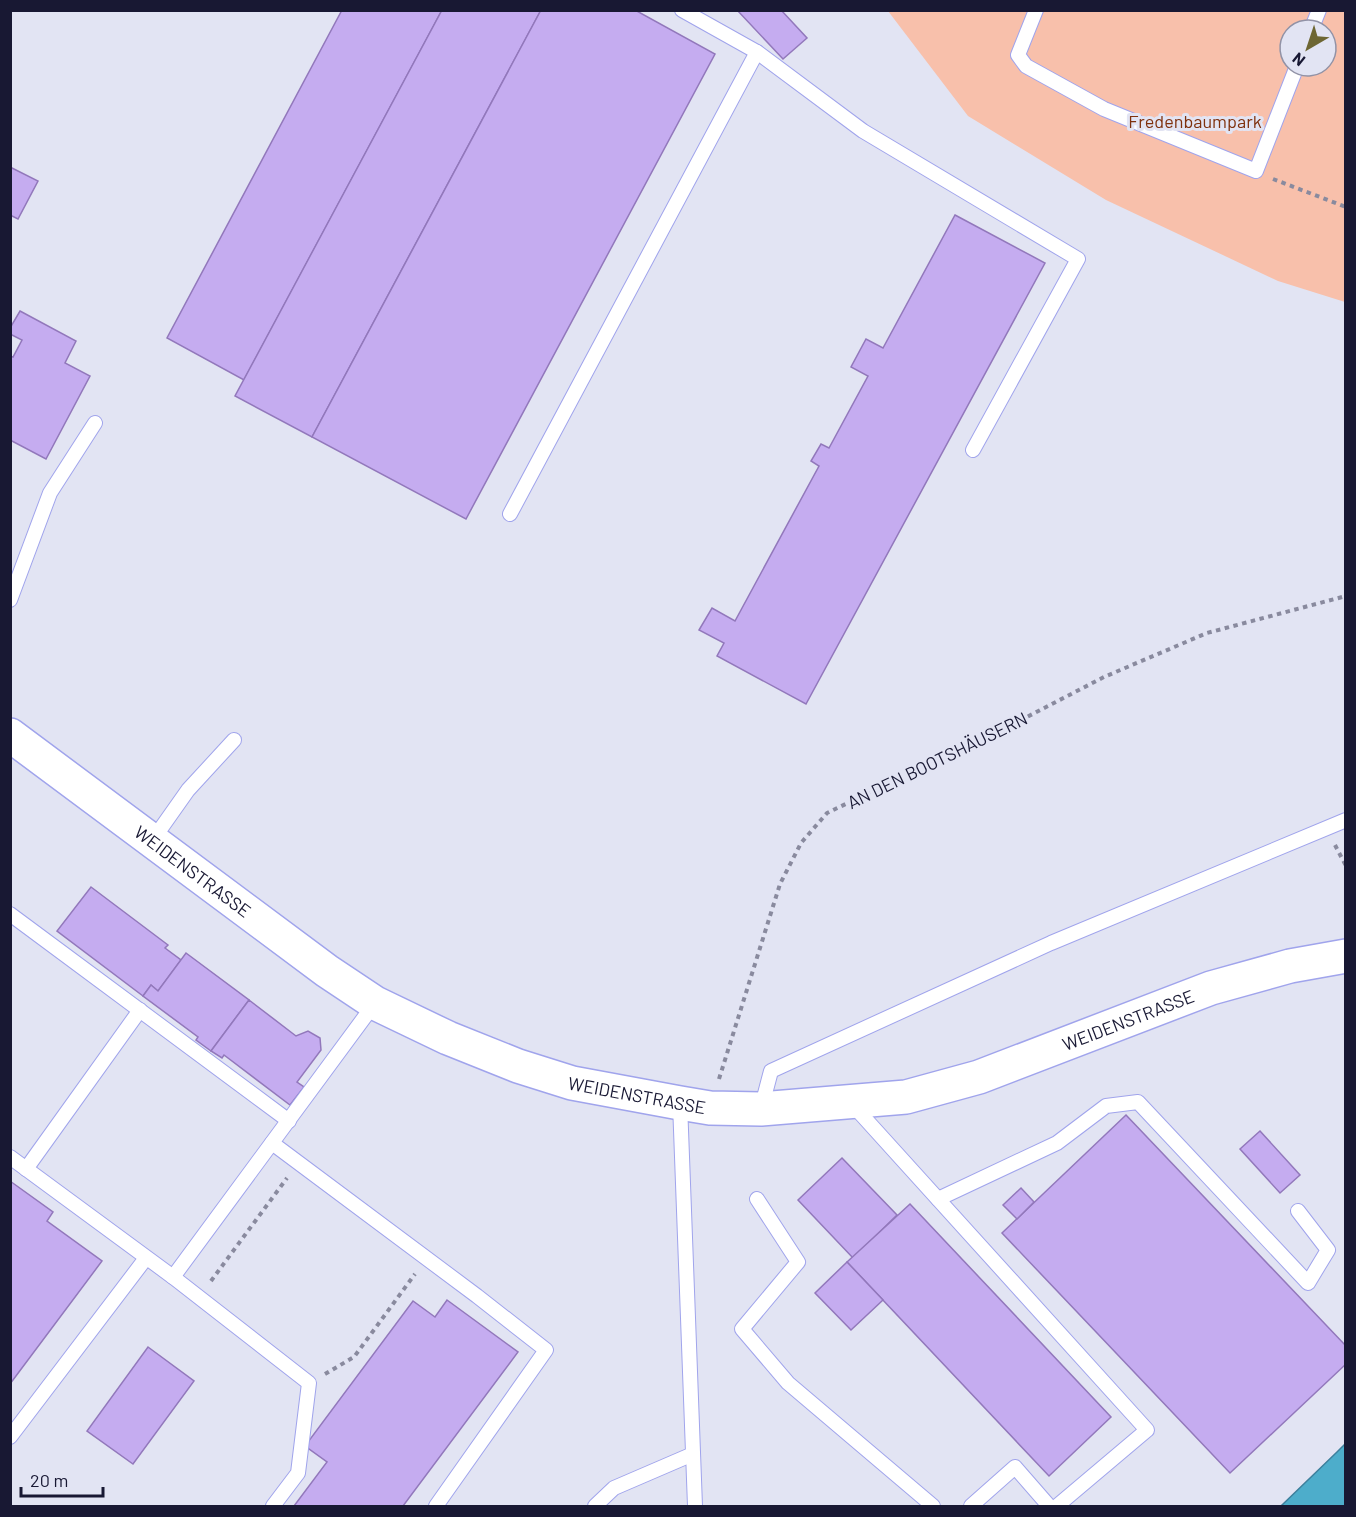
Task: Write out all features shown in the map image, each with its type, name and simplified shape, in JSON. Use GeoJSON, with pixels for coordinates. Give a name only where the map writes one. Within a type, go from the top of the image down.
{"type":"FeatureCollection","features":[{"type":"Feature","properties":{"kind":"street","name":"WEIDENSTRASSE"},"geometry":{"type":"LineString","coordinates":[[10,735],[327,971],[375,1003],[448,1038],[518,1066],[572,1083],[695,1105],[761,1109],[906,1097],[979,1077],[1212,988],[1290,966],[1346,956]]}},
{"type":"Feature","properties":{"kind":"lane"},"geometry":{"type":"LineString","coordinates":[[682,10],[757,52],[863,132],[1078,259],[973,450]]}},
{"type":"Feature","properties":{"kind":"lane"},"geometry":{"type":"LineString","coordinates":[[1036,10],[1018,55],[1026,66],[1104,109],[1256,171],[1292,78]]}},
{"type":"Feature","properties":{"kind":"lane"},"geometry":{"type":"LineString","coordinates":[[510,514],[757,52]]}},
{"type":"Feature","properties":{"kind":"lane"},"geometry":{"type":"LineString","coordinates":[[10,600],[50,493],[95,423]]}},
{"type":"Feature","properties":{"kind":"lane"},"geometry":{"type":"LineString","coordinates":[[152,841],[188,790],[234,740]]}},
{"type":"Feature","properties":{"kind":"lane"},"geometry":{"type":"LineString","coordinates":[[761,1109],[771,1071],[1051,943],[1346,820]]}},
{"type":"Feature","properties":{"kind":"lane"},"geometry":{"type":"LineString","coordinates":[[10,914],[289,1121]]}},
{"type":"Feature","properties":{"kind":"lane"},"geometry":{"type":"LineString","coordinates":[[173,1277],[375,1003]]}},
{"type":"Feature","properties":{"kind":"lane"},"geometry":{"type":"LineString","coordinates":[[26,1169],[140,1010]]}},
{"type":"Feature","properties":{"kind":"lane"},"geometry":{"type":"LineString","coordinates":[[849,1102],[1146,1430],[1058,1506]]}},
{"type":"Feature","properties":{"kind":"lane"},"geometry":{"type":"LineString","coordinates":[[938,1199],[1057,1143],[1106,1106],[1138,1102],[1308,1283],[1328,1250],[1298,1211]]}},
{"type":"Feature","properties":{"kind":"lane"},"geometry":{"type":"LineString","coordinates":[[695,1105],[693,1454],[695,1506]]}},
{"type":"Feature","properties":{"kind":"lane"},"geometry":{"type":"LineString","coordinates":[[272,1143],[546,1350],[436,1506]]}},
{"type":"Feature","properties":{"kind":"lane"},"geometry":{"type":"LineString","coordinates":[[10,1157],[173,1277],[309,1383],[298,1473],[273,1506]]}},
{"type":"Feature","properties":{"kind":"lane"},"geometry":{"type":"LineString","coordinates":[[757,1199],[798,1262],[742,1329],[788,1383],[933,1506]]}},
{"type":"Feature","properties":{"kind":"lane"},"geometry":{"type":"LineString","coordinates":[[10,1437],[16,1433],[147,1258]]}},
{"type":"Feature","properties":{"kind":"lane"},"geometry":{"type":"LineString","coordinates":[[595,1506],[614,1488],[693,1454]]}},
{"type":"Feature","properties":{"kind":"lane"},"geometry":{"type":"LineString","coordinates":[[971,1506],[1015,1467],[1049,1506]]}},
{"type":"Feature","properties":{"kind":"path"},"geometry":{"type":"LineString","coordinates":[[1256,171],[1346,207]]}},
{"type":"Feature","properties":{"kind":"path","name":"AN DEN BOOTSHÄUSERN"},"geometry":{"type":"LineString","coordinates":[[695,1105],[780,884],[801,843],[827,813],[1023,719],[1104,677],[1207,633],[1346,596]]}},
{"type":"Feature","properties":{"kind":"path"},"geometry":{"type":"LineString","coordinates":[[199,1298],[298,1163]]}},
{"type":"Feature","properties":{"kind":"path"},"geometry":{"type":"LineString","coordinates":[[309,1383],[354,1357],[427,1259]]}},
{"type":"Feature","properties":{"kind":"green space","name":"Fredenbaumpark"},"geometry":{"type":"Polygon","coordinates":[[[888,11],[1345,11],[1345,302],[1278,281],[1106,200],[968,116],[888,11]]]}},
{"type":"Feature","properties":{"kind":"water"},"geometry":{"type":"Polygon","coordinates":[[[1345,1444],[1345,1506],[1281,1506],[1337,1452],[1345,1444]]]}},
{"type":"Feature","properties":{"kind":"building"},"geometry":{"type":"Polygon","coordinates":[[[342,10],[442,10],[244,380],[167,338],[342,10]]]}},
{"type":"Feature","properties":{"kind":"building"},"geometry":{"type":"Polygon","coordinates":[[[442,10],[541,10],[312,437],[235,396],[442,10]]]}},
{"type":"Feature","properties":{"kind":"building"},"geometry":{"type":"Polygon","coordinates":[[[541,10],[635,10],[715,54],[466,519],[312,437],[541,10]]]}},
{"type":"Feature","properties":{"kind":"building"},"geometry":{"type":"Polygon","coordinates":[[[737,10],[781,10],[807,38],[783,59],[737,10]]]}},
{"type":"Feature","properties":{"kind":"building"},"geometry":{"type":"Polygon","coordinates":[[[10,167],[38,181],[18,219],[10,215],[10,167]]]}},
{"type":"Feature","properties":{"kind":"building"},"geometry":{"type":"Polygon","coordinates":[[[955,215],[1045,263],[806,704],[717,656],[724,643],[699,630],[712,608],[735,621],[819,466],[811,461],[821,444],[829,448],[868,376],[851,367],[866,339],[883,348],[955,215]]]}},
{"type":"Feature","properties":{"kind":"building"},"geometry":{"type":"Polygon","coordinates":[[[20,311],[76,341],[65,363],[90,376],[46,459],[10,440],[10,356],[13,357],[22,340],[10,334],[10,328],[20,311]]]}},
{"type":"Feature","properties":{"kind":"building"},"geometry":{"type":"Polygon","coordinates":[[[91,887],[168,945],[165,948],[181,960],[158,991],[151,985],[143,996],[57,931],[91,887]]]}},
{"type":"Feature","properties":{"kind":"building"},"geometry":{"type":"Polygon","coordinates":[[[186,953],[249,1000],[211,1051],[196,1040],[198,1037],[143,996],[151,985],[158,991],[186,953]]]}},
{"type":"Feature","properties":{"kind":"building"},"geometry":{"type":"Polygon","coordinates":[[[249,1000],[296,1036],[308,1031],[320,1038],[321,1050],[297,1082],[304,1087],[290,1105],[224,1055],[222,1058],[211,1051],[249,1000]]]}},
{"type":"Feature","properties":{"kind":"building"},"geometry":{"type":"Polygon","coordinates":[[[1126,1115],[1346,1346],[1346,1364],[1230,1473],[1002,1233],[1126,1115]]]}},
{"type":"Feature","properties":{"kind":"building"},"geometry":{"type":"Polygon","coordinates":[[[1260,1131],[1300,1175],[1280,1193],[1240,1149],[1260,1131]]]}},
{"type":"Feature","properties":{"kind":"building"},"geometry":{"type":"Polygon","coordinates":[[[842,1158],[897,1215],[853,1258],[798,1200],[842,1158]]]}},
{"type":"Feature","properties":{"kind":"building"},"geometry":{"type":"Polygon","coordinates":[[[10,1181],[53,1212],[47,1221],[102,1261],[10,1384],[10,1181]]]}},
{"type":"Feature","properties":{"kind":"building"},"geometry":{"type":"Polygon","coordinates":[[[1021,1188],[1034,1202],[1017,1219],[1003,1205],[1021,1188]]]}},
{"type":"Feature","properties":{"kind":"building"},"geometry":{"type":"Polygon","coordinates":[[[910,1204],[1111,1417],[1049,1476],[847,1262],[910,1204]]]}},
{"type":"Feature","properties":{"kind":"building"},"geometry":{"type":"Polygon","coordinates":[[[847,1262],[883,1300],[851,1330],[815,1293],[847,1262]]]}},
{"type":"Feature","properties":{"kind":"building"},"geometry":{"type":"Polygon","coordinates":[[[447,1300],[518,1352],[403,1506],[294,1506],[327,1462],[305,1446],[413,1301],[435,1317],[447,1300]]]}},
{"type":"Feature","properties":{"kind":"building"},"geometry":{"type":"Polygon","coordinates":[[[148,1347],[194,1381],[133,1464],[87,1431],[148,1347]]]}}]}
